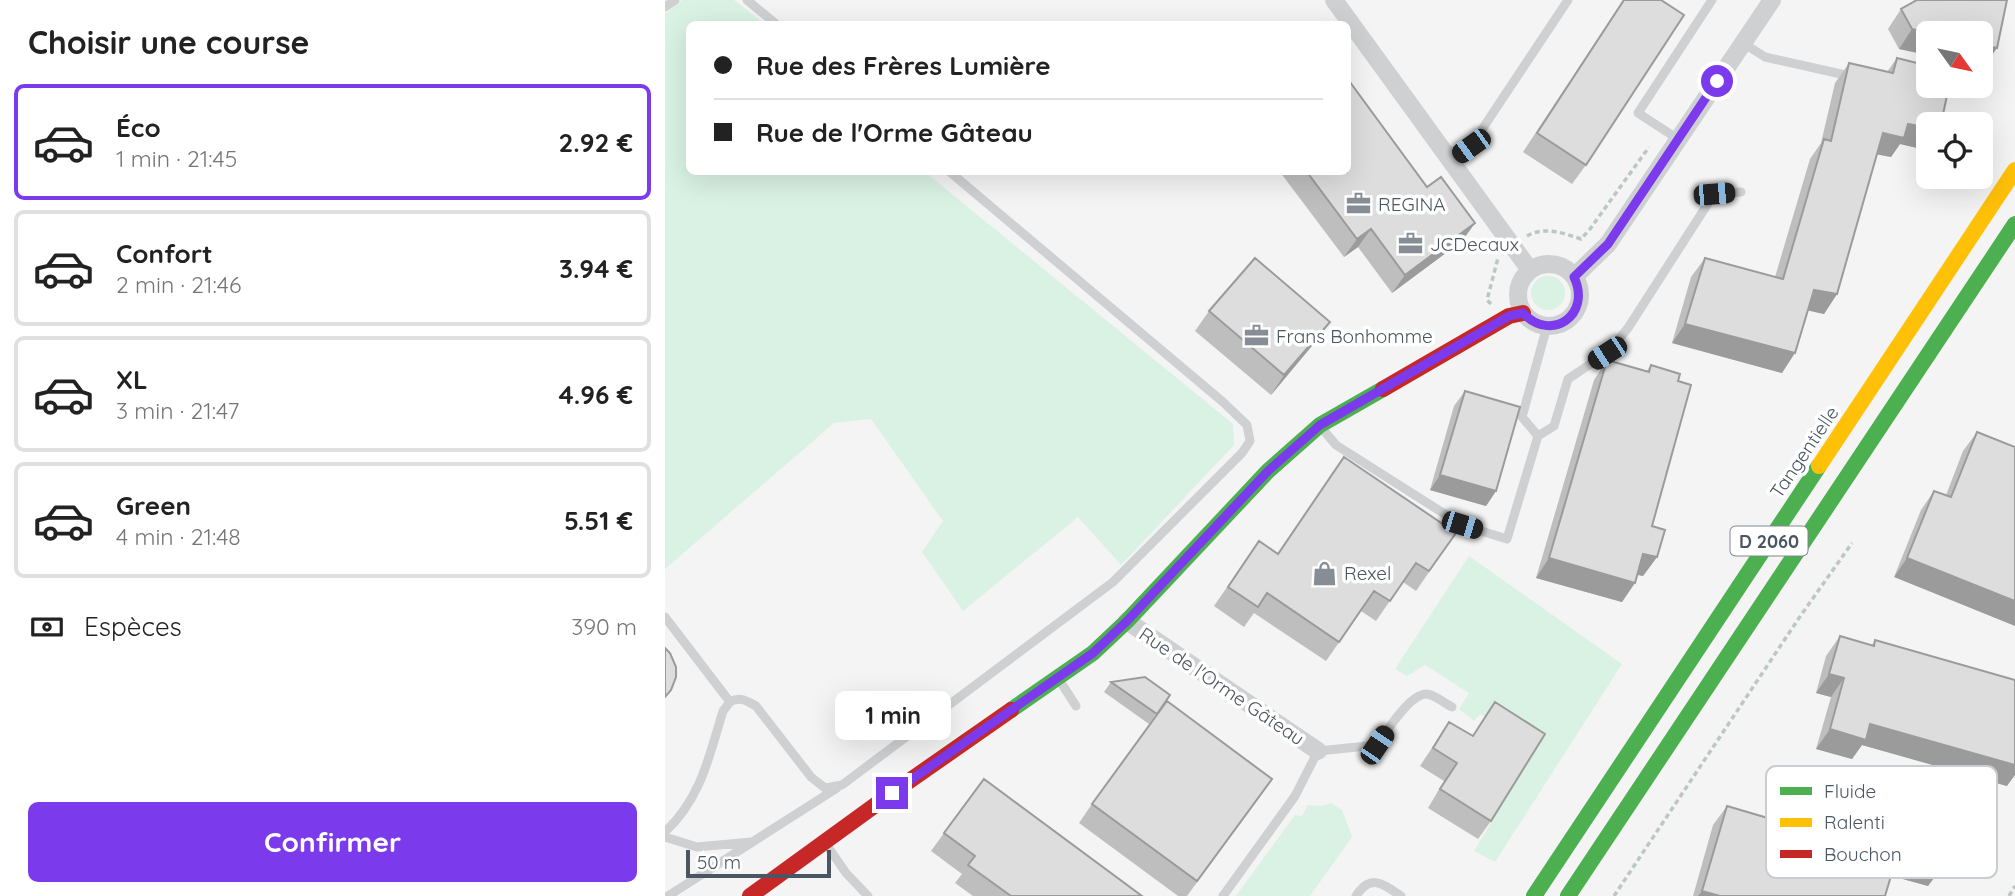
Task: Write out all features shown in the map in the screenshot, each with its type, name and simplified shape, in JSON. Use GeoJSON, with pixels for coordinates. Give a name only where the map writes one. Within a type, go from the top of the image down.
{"type":"FeatureCollection","features":[{"type":"Feature","properties":{"kind":"main road","name":"Tangentielle"},"geometry":{"type":"LineString","coordinates":[[1534,896],[2015,170]]}},
{"type":"Feature","properties":{"kind":"main road","name":"D 2060"},"geometry":{"type":"LineString","coordinates":[[1568,896],[1653,764],[2015,224]]}},
{"type":"Feature","properties":{"kind":"main road","name":"Rue de l'Orme Gâteau"},"geometry":{"type":"LineString","coordinates":[[750,896],[1093,653],[1127,621],[1250,489],[1320,425],[1501,320],[1523,313]]}},
{"type":"Feature","properties":{"kind":"street"},"geometry":{"type":"LineString","coordinates":[[1334,0],[1349,21]]}},
{"type":"Feature","properties":{"kind":"street"},"geometry":{"type":"LineString","coordinates":[[1574,277],[1608,244],[1772,0]]}},
{"type":"Feature","properties":{"kind":"street"},"geometry":{"type":"LineString","coordinates":[[1351,23],[1530,270]]}},
{"type":"Feature","properties":{"kind":"street"},"geometry":{"type":"LineString","coordinates":[[1539,265],[1559,265],[1574,277],[1580,294],[1578,306],[1566,321],[1547,326],[1529,320],[1523,313],[1519,306],[1518,290],[1524,275],[1530,270],[1539,265]]}},
{"type":"Feature","properties":{"kind":"street","name":"Rue de l'Orme Gâteau"},"geometry":{"type":"LineString","coordinates":[[1127,621],[1318,751]]}},
{"type":"Feature","properties":{"kind":"lane"},"geometry":{"type":"LineString","coordinates":[[665,7],[675,0]]}},
{"type":"Feature","properties":{"kind":"lane"},"geometry":{"type":"LineString","coordinates":[[747,0],[772,21]]}},
{"type":"Feature","properties":{"kind":"lane"},"geometry":{"type":"LineString","coordinates":[[1451,161],[1471,146],[1568,0]]}},
{"type":"Feature","properties":{"kind":"lane"},"geometry":{"type":"LineString","coordinates":[[1678,139],[1638,113],[1712,0]]}},
{"type":"Feature","properties":{"kind":"lane"},"geometry":{"type":"LineString","coordinates":[[1743,43],[1765,57],[1856,78]]}},
{"type":"Feature","properties":{"kind":"lane"},"geometry":{"type":"LineString","coordinates":[[668,896],[842,785],[1113,582],[1242,453],[1250,441],[1247,425],[1223,402],[954,175]]}},
{"type":"Feature","properties":{"kind":"lane"},"geometry":{"type":"LineString","coordinates":[[1320,425],[1336,445],[1462,525],[1507,539],[1538,436],[1554,426],[1568,379],[1607,353],[1627,328],[1714,194],[1741,192]]}},
{"type":"Feature","properties":{"kind":"lane"},"geometry":{"type":"LineString","coordinates":[[1538,436],[1522,417],[1547,326]]}},
{"type":"Feature","properties":{"kind":"lane"},"geometry":{"type":"LineString","coordinates":[[665,617],[730,702]]}},
{"type":"Feature","properties":{"kind":"lane"},"geometry":{"type":"LineString","coordinates":[[1058,677],[1076,706]]}},
{"type":"Feature","properties":{"kind":"lane"},"geometry":{"type":"LineString","coordinates":[[1223,896],[1295,796],[1318,751],[1377,745],[1393,721],[1422,694],[1430,694],[1452,707]]}},
{"type":"Feature","properties":{"kind":"lane"},"geometry":{"type":"LineString","coordinates":[[753,842],[697,847],[665,834],[687,807],[698,788],[723,711],[730,702],[735,699],[746,700],[755,706],[811,777],[825,788],[842,785]]}},
{"type":"Feature","properties":{"kind":"lane"},"geometry":{"type":"LineString","coordinates":[[825,843],[846,873],[868,896]]}},
{"type":"Feature","properties":{"kind":"lane"},"geometry":{"type":"LineString","coordinates":[[1356,896],[1362,887],[1371,883],[1380,883],[1401,896]]}},
{"type":"Feature","properties":{"kind":"path"},"geometry":{"type":"LineString","coordinates":[[1524,238],[1536,231],[1557,232],[1581,239],[1662,128]]}},
{"type":"Feature","properties":{"kind":"path"},"geometry":{"type":"LineString","coordinates":[[1487,300],[1499,259],[1491,248]]}},
{"type":"Feature","properties":{"kind":"path"},"geometry":{"type":"LineString","coordinates":[[1614,896],[1852,543]]}},
{"type":"Feature","properties":{"kind":"path"},"geometry":{"type":"LineString","coordinates":[[2009,896],[2015,886]]}},
{"type":"Feature","properties":{"kind":"green space"},"geometry":{"type":"Polygon","coordinates":[[[682,0],[734,0],[761,21],[686,21],[686,175],[929,175],[1233,424],[1234,445],[1121,565],[1078,517],[963,611],[922,552],[943,521],[871,419],[834,423],[665,569],[665,14],[682,0]]]}},
{"type":"Feature","properties":{"kind":"green space"},"geometry":{"type":"Polygon","coordinates":[[[1548,276],[1560,281],[1565,293],[1560,305],[1548,310],[1536,305],[1531,293],[1536,281],[1548,276]]]}},
{"type":"Feature","properties":{"kind":"green space"},"geometry":{"type":"Polygon","coordinates":[[[1469,556],[1622,664],[1495,862],[1474,851],[1536,749],[1480,714],[1474,721],[1459,709],[1469,693],[1425,665],[1407,676],[1395,669],[1469,556]]]}},
{"type":"Feature","properties":{"kind":"green space"},"geometry":{"type":"Polygon","coordinates":[[[1331,803],[1342,810],[1352,837],[1310,896],[1236,896],[1295,815],[1302,816],[1308,805],[1322,806],[1331,803]]]}},
{"type":"Feature","properties":{"kind":"building"},"geometry":{"type":"Polygon","coordinates":[[[1624,0],[1661,0],[1684,15],[1586,165],[1537,133],[1624,0]]]}},
{"type":"Feature","properties":{"kind":"building"},"geometry":{"type":"Polygon","coordinates":[[[1917,0],[2007,0],[1997,48],[1993,47],[1993,21],[1916,21],[1916,30],[1912,29],[1901,9],[1917,0]]]}},
{"type":"Feature","properties":{"kind":"building"},"geometry":{"type":"Polygon","coordinates":[[[1897,58],[1916,63],[1916,98],[1946,98],[1944,112],[1916,112],[1916,126],[1908,124],[1904,138],[1883,133],[1837,294],[1814,290],[1795,353],[1685,324],[1705,258],[1783,279],[1824,139],[1831,141],[1849,63],[1893,73],[1897,58]]]}},
{"type":"Feature","properties":{"kind":"building"},"geometry":{"type":"Polygon","coordinates":[[[1351,83],[1427,187],[1441,177],[1475,223],[1405,275],[1371,229],[1357,239],[1309,175],[1351,175],[1351,83]]]}},
{"type":"Feature","properties":{"kind":"building","name":"Frans Bonhomme"},"geometry":{"type":"Polygon","coordinates":[[[1255,258],[1330,322],[1284,375],[1209,311],[1255,258]]]}},
{"type":"Feature","properties":{"kind":"building"},"geometry":{"type":"Polygon","coordinates":[[[1607,360],[1649,372],[1651,365],[1680,374],[1678,381],[1691,385],[1652,526],[1665,530],[1657,557],[1643,554],[1635,583],[1549,558],[1607,360]]]}},
{"type":"Feature","properties":{"kind":"building"},"geometry":{"type":"Polygon","coordinates":[[[1465,391],[1520,407],[1496,491],[1440,475],[1465,391]]]}},
{"type":"Feature","properties":{"kind":"building"},"geometry":{"type":"Polygon","coordinates":[[[1977,432],[2015,447],[2015,601],[1907,558],[1934,491],[1951,497],[1977,432]]]}},
{"type":"Feature","properties":{"kind":"building"},"geometry":{"type":"Polygon","coordinates":[[[1344,457],[1456,533],[1429,571],[1416,563],[1390,601],[1374,591],[1339,642],[1267,593],[1258,607],[1228,587],[1259,541],[1278,554],[1344,457]]]}},
{"type":"Feature","properties":{"kind":"building"},"geometry":{"type":"Polygon","coordinates":[[[1840,636],[1874,646],[1875,640],[2015,680],[2015,765],[1870,724],[1866,740],[1830,729],[1844,678],[1829,674],[1840,636]]]}},
{"type":"Feature","properties":{"kind":"building"},"geometry":{"type":"Polygon","coordinates":[[[665,648],[676,667],[676,677],[665,697],[665,648]]]}},
{"type":"Feature","properties":{"kind":"building"},"geometry":{"type":"Polygon","coordinates":[[[1145,677],[1170,695],[1157,714],[1111,682],[1145,677]]]}},
{"type":"Feature","properties":{"kind":"building"},"geometry":{"type":"Polygon","coordinates":[[[1167,701],[1272,779],[1197,881],[1092,804],[1167,701]]]}},
{"type":"Feature","properties":{"kind":"building"},"geometry":{"type":"Polygon","coordinates":[[[1495,702],[1545,734],[1491,821],[1440,789],[1457,763],[1433,748],[1449,722],[1473,736],[1495,702]]]}},
{"type":"Feature","properties":{"kind":"building"},"geometry":{"type":"Polygon","coordinates":[[[984,779],[1142,896],[1011,896],[968,865],[975,856],[944,833],[984,779]]]}},
{"type":"Feature","properties":{"kind":"building"},"geometry":{"type":"Polygon","coordinates":[[[1727,806],[1766,817],[1766,878],[1890,878],[1885,896],[1720,896],[1702,891],[1727,806]]]}},
{"type":"Feature","properties":{"kind":"traffic: fast"},"geometry":{"type":"LineString","coordinates":[[1568,896],[2015,224]]}},
{"type":"Feature","properties":{"kind":"traffic: fast"},"geometry":{"type":"LineString","coordinates":[[1011,710],[1093,653],[1127,621],[1268,471],[1320,425],[1383,389]]}},
{"type":"Feature","properties":{"kind":"traffic: fast"},"geometry":{"type":"LineString","coordinates":[[1534,896],[1819,466]]}},
{"type":"Feature","properties":{"kind":"traffic: slow"},"geometry":{"type":"LineString","coordinates":[[1819,466],[2015,170]]}},
{"type":"Feature","properties":{"kind":"traffic: jam"},"geometry":{"type":"LineString","coordinates":[[1383,389],[1509,316],[1523,313]]}},
{"type":"Feature","properties":{"kind":"traffic: jam"},"geometry":{"type":"LineString","coordinates":[[750,896],[1011,710]]}},
{"type":"Feature","properties":{"kind":"place","name":"REGINA"},"geometry":{"type":"Point","coordinates":[1358,204]}},
{"type":"Feature","properties":{"kind":"place","name":"JCDecaux"},"geometry":{"type":"Point","coordinates":[1410,244]}},
{"type":"Feature","properties":{"kind":"place","name":"Frans Bonhomme"},"geometry":{"type":"Point","coordinates":[1256,336]}},
{"type":"Feature","properties":{"kind":"place","name":"Rexel"},"geometry":{"type":"Point","coordinates":[1324,573]}},
{"type":"Feature","properties":{"kind":"route"},"geometry":{"type":"LineString","coordinates":[[892,793],[1093,653],[1127,621],[1268,471],[1320,425],[1509,316],[1523,313],[1529,320],[1547,326],[1566,321],[1578,306],[1579,286],[1574,277],[1608,244],[1717,81]]}}]}
